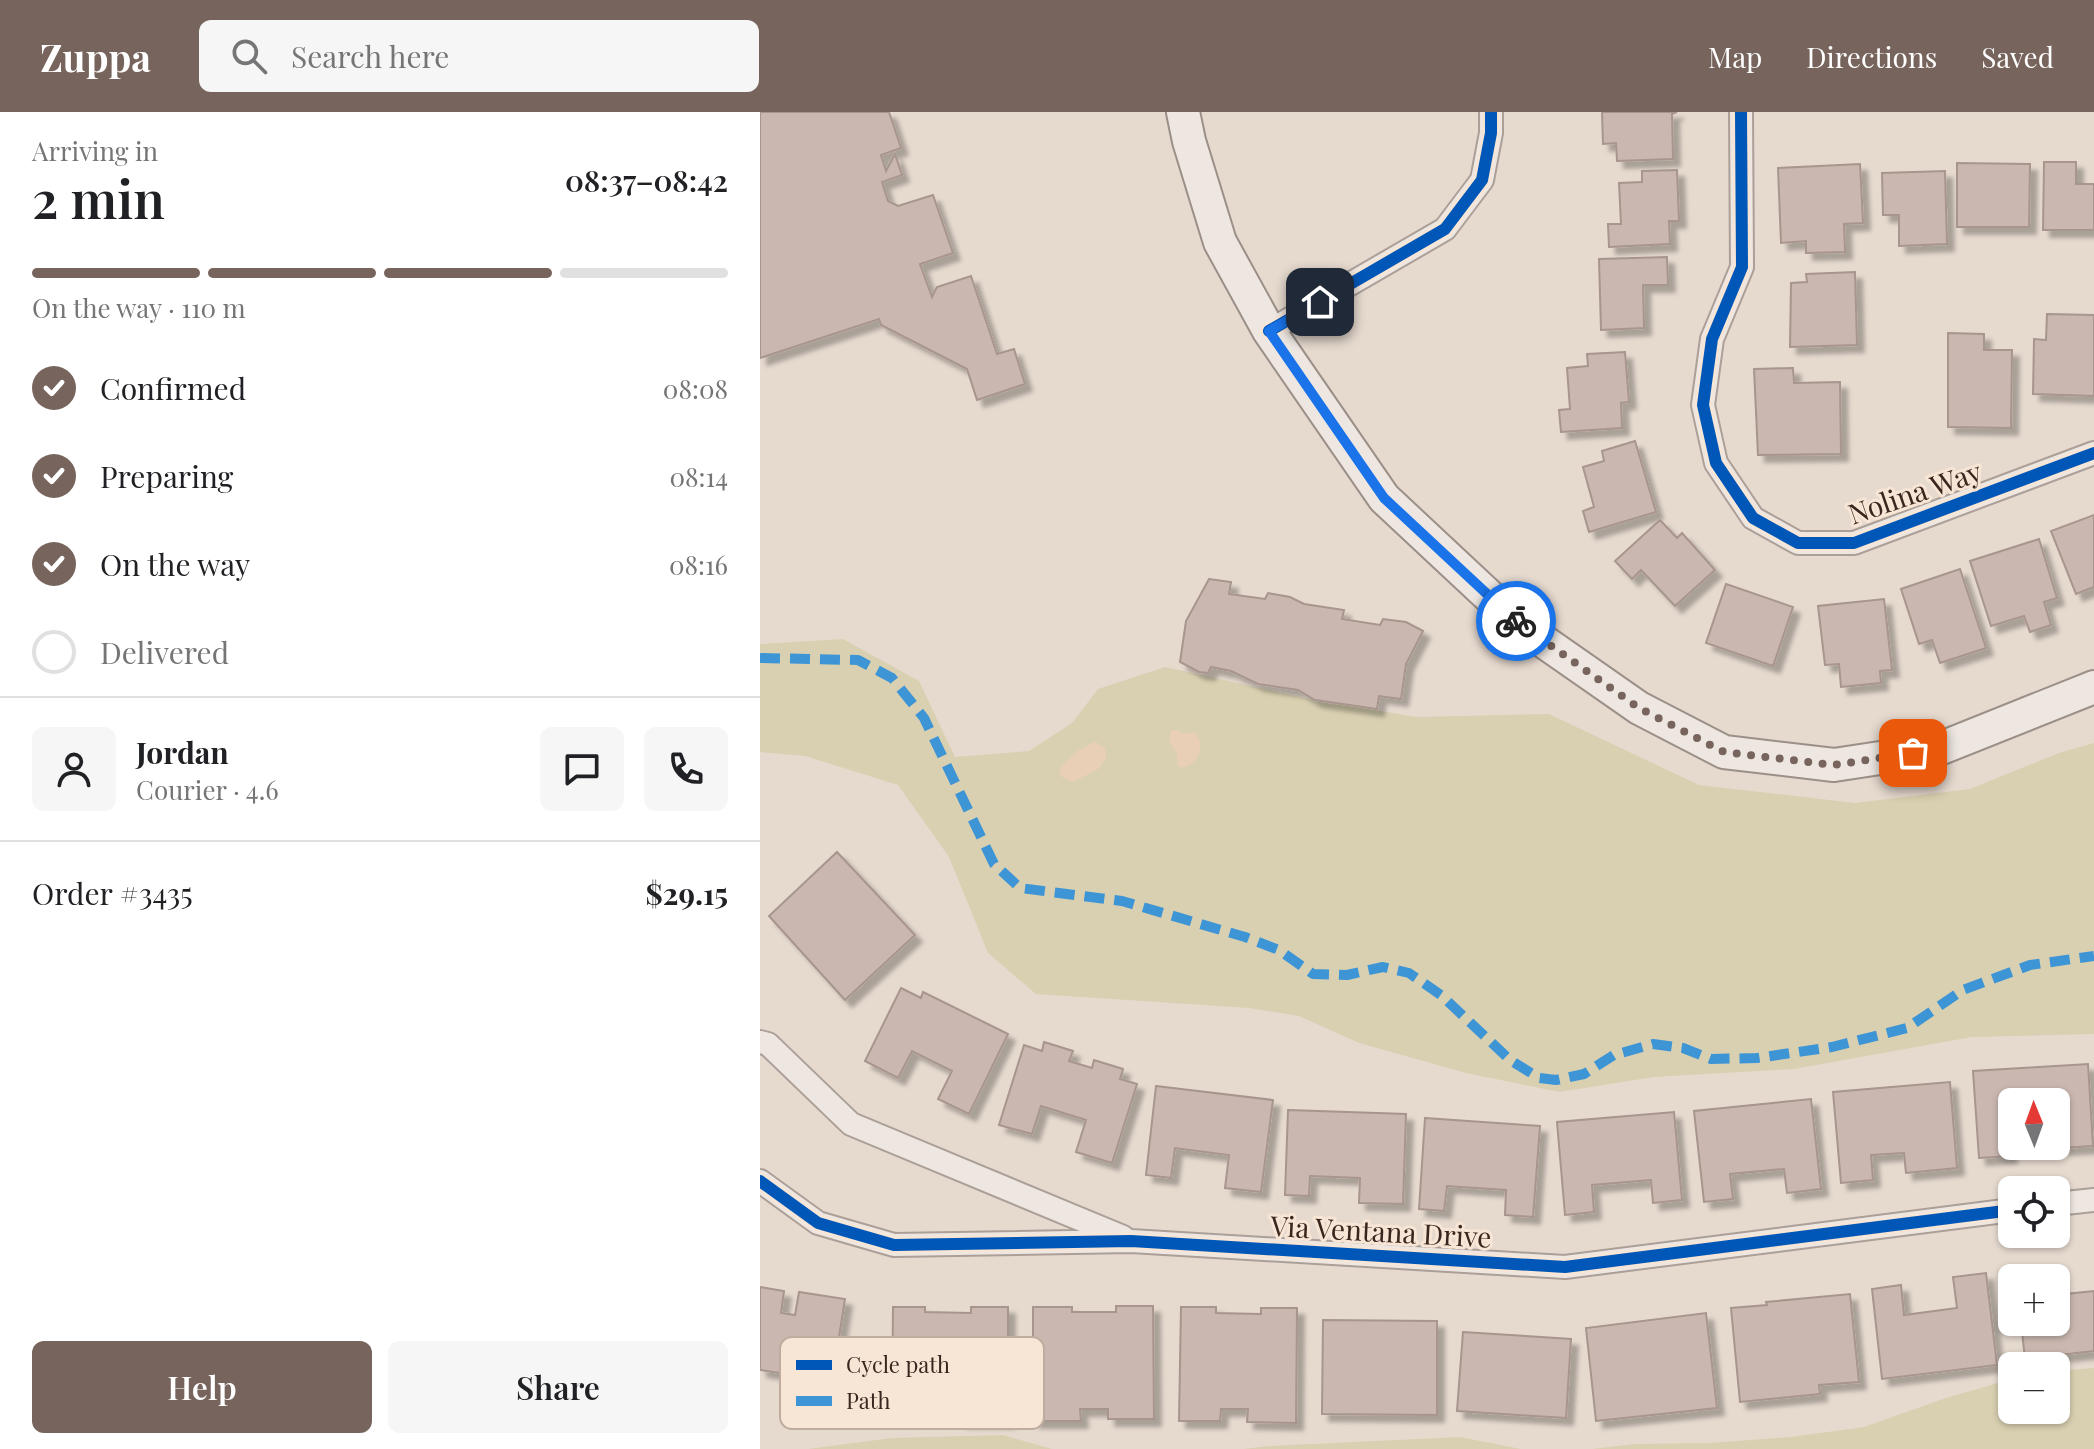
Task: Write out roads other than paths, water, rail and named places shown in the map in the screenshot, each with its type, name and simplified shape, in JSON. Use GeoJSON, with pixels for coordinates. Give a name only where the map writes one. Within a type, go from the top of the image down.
{"type":"FeatureCollection","features":[{"type":"Feature","properties":{"kind":"main road"},"geometry":{"type":"LineString","coordinates":[[1183,112],[1220,242],[1269,331],[1384,498],[1520,625],[1639,708],[1724,752],[1834,765],[1939,749],[2094,687]]}},
{"type":"Feature","properties":{"kind":"street"},"geometry":{"type":"LineString","coordinates":[[1269,331],[1445,229],[1482,180],[1491,133],[1491,112]]}},
{"type":"Feature","properties":{"kind":"street","name":"Nolina Way"},"geometry":{"type":"LineString","coordinates":[[1741,112],[1742,267],[1712,339],[1703,405],[1716,463],[1753,518],[1798,543],[1854,543],[2094,453]]}},
{"type":"Feature","properties":{"kind":"street","name":"Via Ventana Drive"},"geometry":{"type":"LineString","coordinates":[[760,1042],[768,1044],[851,1124],[1131,1241]]}},
{"type":"Feature","properties":{"kind":"street","name":"Via Ventana Drive"},"geometry":{"type":"LineString","coordinates":[[760,1181],[818,1223],[894,1245],[1131,1241],[1565,1267],[1998,1212]]}},
{"type":"Feature","properties":{"kind":"street"},"geometry":{"type":"LineString","coordinates":[[2070,1203],[2094,1200]]}}]}
